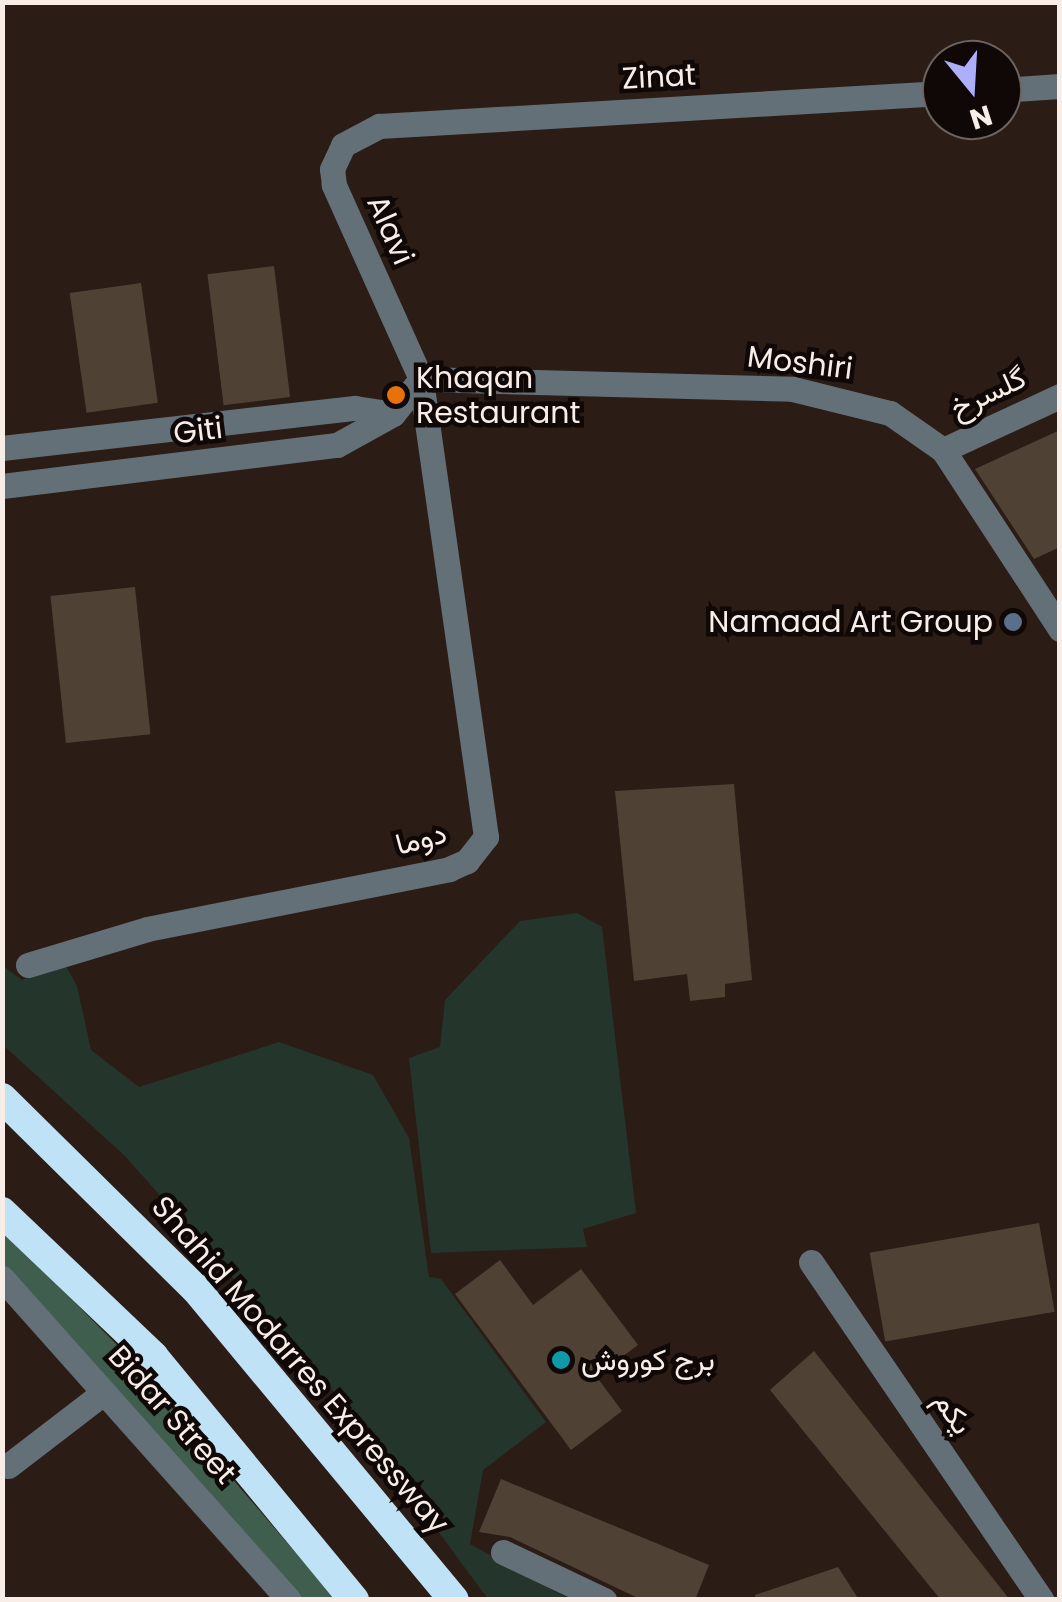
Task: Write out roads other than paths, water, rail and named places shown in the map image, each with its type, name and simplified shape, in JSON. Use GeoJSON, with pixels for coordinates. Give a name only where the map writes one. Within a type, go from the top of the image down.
{"type":"FeatureCollection","features":[{"type":"Feature","properties":{"kind":"highway","name":"Shahid Modarres Expressway"},"geometry":{"type":"LineString","coordinates":[[2,1098],[195,1288],[454,1600]]}},
{"type":"Feature","properties":{"kind":"highway"},"geometry":{"type":"LineString","coordinates":[[2,1212],[153,1356],[354,1600]]}},
{"type":"Feature","properties":{"kind":"street"},"geometry":{"type":"LineString","coordinates":[[1022,89],[1060,86]]}},
{"type":"Feature","properties":{"kind":"street","name":"Zinat"},"geometry":{"type":"LineString","coordinates":[[379,126],[922,94]]}},
{"type":"Feature","properties":{"kind":"street","name":"Alavi"},"geometry":{"type":"LineString","coordinates":[[379,126],[343,145],[332,169],[334,185],[421,379]]}},
{"type":"Feature","properties":{"kind":"street","name":"Giti"},"geometry":{"type":"LineString","coordinates":[[2,486],[312,450],[353,441],[393,414],[421,379]]}},
{"type":"Feature","properties":{"kind":"street","name":"Moshiri"},"geometry":{"type":"LineString","coordinates":[[421,379],[814,391],[890,413],[943,450],[1060,629]]}},
{"type":"Feature","properties":{"kind":"street","name":"دوما"},"geometry":{"type":"LineString","coordinates":[[28,965],[147,929],[449,870],[478,852],[486,824],[421,379]]}},
{"type":"Feature","properties":{"kind":"street","name":"گلسرخ"},"geometry":{"type":"LineString","coordinates":[[943,450],[1060,396]]}},
{"type":"Feature","properties":{"kind":"street","name":"Giti"},"geometry":{"type":"LineString","coordinates":[[2,448],[355,408],[393,414]]}},
{"type":"Feature","properties":{"kind":"street","name":"یکم"},"geometry":{"type":"LineString","coordinates":[[811,1262],[1042,1600]]}},
{"type":"Feature","properties":{"kind":"street","name":"Bidar Street"},"geometry":{"type":"LineString","coordinates":[[2,1278],[289,1600]]}},
{"type":"Feature","properties":{"kind":"street","name":"Bidar Street"},"geometry":{"type":"LineString","coordinates":[[2,1300],[94,1400],[266,1600]]}},
{"type":"Feature","properties":{"kind":"street"},"geometry":{"type":"LineString","coordinates":[[8,1466],[94,1400]]}},
{"type":"Feature","properties":{"kind":"street"},"geometry":{"type":"LineString","coordinates":[[503,1552],[604,1600]]}},
{"type":"Feature","properties":{"kind":"place","name":"Khaqan Restaurant"},"geometry":{"type":"Point","coordinates":[396,395]}},
{"type":"Feature","properties":{"kind":"place","name":"Namaad Art Group"},"geometry":{"type":"Point","coordinates":[1013,622]}},
{"type":"Feature","properties":{"kind":"place","name":"برج کوروش"},"geometry":{"type":"Point","coordinates":[561,1360]}}]}
